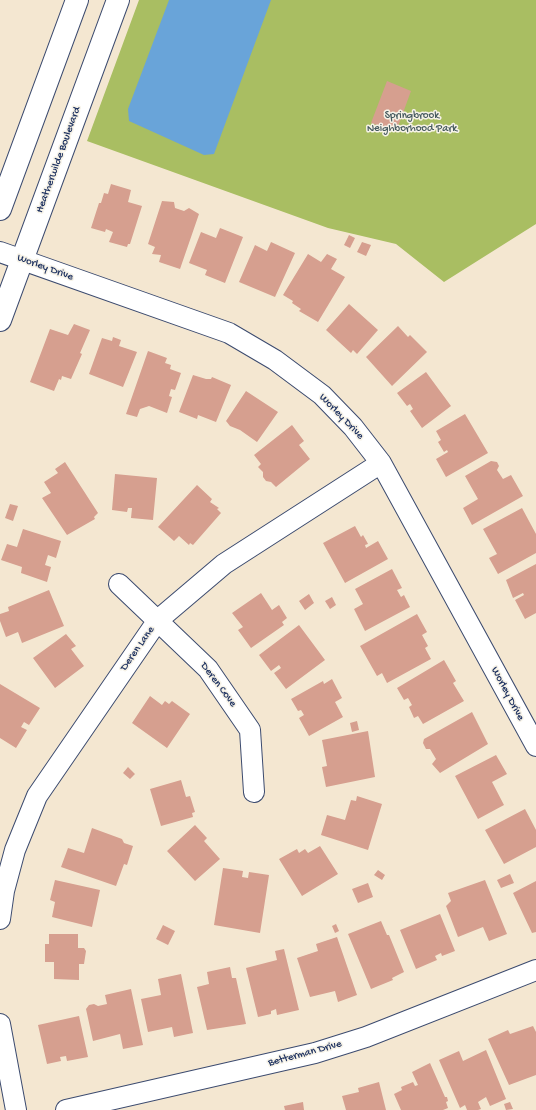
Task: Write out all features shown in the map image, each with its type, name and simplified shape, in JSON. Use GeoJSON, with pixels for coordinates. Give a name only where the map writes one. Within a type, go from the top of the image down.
{"type":"FeatureCollection","features":[{"type":"Feature","properties":{"kind":"main road"},"geometry":{"type":"LineString","coordinates":[[0,209],[77,0]]}},
{"type":"Feature","properties":{"kind":"main road","name":"Heatherwilde Boulevard"},"geometry":{"type":"LineString","coordinates":[[0,320],[118,0]]}},
{"type":"Feature","properties":{"kind":"street","name":"Worley Drive"},"geometry":{"type":"LineString","coordinates":[[0,252],[229,333],[275,360],[322,395],[353,427],[381,462],[536,746]]}},
{"type":"Feature","properties":{"kind":"street","name":"Deren Lane"},"geometry":{"type":"LineString","coordinates":[[0,919],[4,891],[15,850],[37,796],[158,620],[224,564],[381,462]]}},
{"type":"Feature","properties":{"kind":"street","name":"Deren Cove"},"geometry":{"type":"LineString","coordinates":[[119,584],[208,669],[250,730],[254,792]]}},
{"type":"Feature","properties":{"kind":"street","name":"Betterman Drive"},"geometry":{"type":"LineString","coordinates":[[66,1110],[315,1053],[366,1037],[536,970]]}},
{"type":"Feature","properties":{"kind":"street"},"geometry":{"type":"LineString","coordinates":[[0,1024],[16,1110]]}},
{"type":"Feature","properties":{"kind":"green space","name":"Springbrook Neighborhood Park"},"geometry":{"type":"Polygon","coordinates":[[[139,0],[536,0],[536,224],[444,282],[396,244],[328,228],[87,141],[139,0]]]}},
{"type":"Feature","properties":{"kind":"water"},"geometry":{"type":"Polygon","coordinates":[[[169,0],[271,0],[214,154],[204,155],[129,121],[128,109],[169,0]]]}},
{"type":"Feature","properties":{"kind":"building"},"geometry":{"type":"Polygon","coordinates":[[[387,81],[411,91],[396,132],[371,123],[387,81]]]}},
{"type":"Feature","properties":{"kind":"building"},"geometry":{"type":"Polygon","coordinates":[[[111,184],[131,190],[128,202],[142,206],[130,244],[128,244],[127,247],[109,242],[113,232],[106,229],[105,232],[91,228],[99,203],[101,203],[104,193],[108,194],[111,184]]]}},
{"type":"Feature","properties":{"kind":"building"},"geometry":{"type":"Polygon","coordinates":[[[162,201],[174,202],[175,208],[184,211],[189,208],[199,214],[180,269],[159,262],[161,255],[152,254],[155,247],[148,244],[162,201]]]}},
{"type":"Feature","properties":{"kind":"building"},"geometry":{"type":"Polygon","coordinates":[[[220,228],[243,237],[225,283],[205,275],[207,270],[189,263],[201,232],[216,238],[220,228]]]}},
{"type":"Feature","properties":{"kind":"building"},"geometry":{"type":"Polygon","coordinates":[[[349,235],[355,238],[350,248],[344,245],[349,235]]]}},
{"type":"Feature","properties":{"kind":"building"},"geometry":{"type":"Polygon","coordinates":[[[271,242],[295,253],[275,297],[239,282],[255,245],[267,251],[271,242]]]}},
{"type":"Feature","properties":{"kind":"building"},"geometry":{"type":"Polygon","coordinates":[[[362,242],[371,245],[366,256],[357,252],[362,242]]]}},
{"type":"Feature","properties":{"kind":"building"},"geometry":{"type":"Polygon","coordinates":[[[308,254],[321,262],[327,254],[337,259],[331,269],[345,277],[318,322],[299,311],[301,309],[292,303],[293,301],[283,295],[308,254]]]}},
{"type":"Feature","properties":{"kind":"building"},"geometry":{"type":"Polygon","coordinates":[[[349,304],[378,330],[357,354],[353,350],[351,353],[326,330],[349,304]]]}},
{"type":"Feature","properties":{"kind":"building"},"geometry":{"type":"Polygon","coordinates":[[[74,324],[90,330],[80,353],[82,354],[71,379],[62,376],[61,380],[59,379],[54,391],[30,382],[50,329],[68,335],[74,324]]]}},
{"type":"Feature","properties":{"kind":"building"},"geometry":{"type":"Polygon","coordinates":[[[398,326],[408,337],[410,335],[427,352],[392,386],[366,357],[398,326]]]}},
{"type":"Feature","properties":{"kind":"building"},"geometry":{"type":"Polygon","coordinates":[[[113,337],[121,340],[119,346],[137,352],[123,387],[89,374],[102,338],[112,341],[113,337]]]}},
{"type":"Feature","properties":{"kind":"building"},"geometry":{"type":"Polygon","coordinates":[[[148,351],[167,358],[165,363],[171,365],[170,369],[181,373],[175,390],[171,389],[169,396],[172,397],[167,413],[149,406],[140,409],[137,417],[126,414],[148,351]]]}},
{"type":"Feature","properties":{"kind":"building"},"geometry":{"type":"Polygon","coordinates":[[[426,372],[451,406],[422,428],[410,411],[413,409],[410,404],[407,406],[397,393],[426,372]]]}},
{"type":"Feature","properties":{"kind":"building"},"geometry":{"type":"Polygon","coordinates":[[[193,375],[206,379],[211,379],[212,377],[231,385],[216,422],[198,415],[197,419],[179,412],[193,375]]]}},
{"type":"Feature","properties":{"kind":"building"},"geometry":{"type":"Polygon","coordinates":[[[246,391],[278,412],[257,442],[240,430],[230,426],[226,421],[246,391]]]}},
{"type":"Feature","properties":{"kind":"building"},"geometry":{"type":"Polygon","coordinates":[[[465,414],[488,453],[446,477],[436,459],[448,452],[447,450],[444,452],[438,442],[441,440],[436,431],[465,414]]]}},
{"type":"Feature","properties":{"kind":"building"},"geometry":{"type":"Polygon","coordinates":[[[292,425],[304,441],[299,445],[310,459],[276,487],[271,482],[266,481],[263,477],[263,472],[258,467],[261,464],[254,455],[292,425]]]}},
{"type":"Feature","properties":{"kind":"building"},"geometry":{"type":"Polygon","coordinates":[[[491,461],[497,462],[499,466],[497,470],[503,479],[511,475],[523,496],[472,525],[463,508],[478,499],[465,476],[491,461]]]}},
{"type":"Feature","properties":{"kind":"building"},"geometry":{"type":"Polygon","coordinates":[[[65,462],[98,513],[94,517],[95,519],[67,535],[42,498],[51,493],[44,482],[58,473],[55,469],[65,462]]]}},
{"type":"Feature","properties":{"kind":"building"},"geometry":{"type":"Polygon","coordinates":[[[115,474],[157,478],[153,520],[131,518],[132,508],[128,508],[127,512],[112,510],[115,474]]]}},
{"type":"Feature","properties":{"kind":"building"},"geometry":{"type":"Polygon","coordinates":[[[197,485],[212,499],[210,502],[219,508],[217,509],[221,513],[193,545],[190,543],[189,545],[179,536],[174,541],[158,527],[197,485]]]}},
{"type":"Feature","properties":{"kind":"building"},"geometry":{"type":"Polygon","coordinates":[[[10,504],[18,506],[13,521],[5,518],[10,504]]]}},
{"type":"Feature","properties":{"kind":"building"},"geometry":{"type":"Polygon","coordinates":[[[522,508],[536,534],[536,553],[498,574],[489,558],[497,554],[483,529],[522,508]]]}},
{"type":"Feature","properties":{"kind":"building"},"geometry":{"type":"Polygon","coordinates":[[[355,526],[361,537],[363,535],[368,544],[365,545],[366,548],[378,541],[388,559],[345,583],[323,543],[355,526]]]}},
{"type":"Feature","properties":{"kind":"building"},"geometry":{"type":"Polygon","coordinates":[[[23,529],[61,541],[56,558],[48,555],[45,565],[51,567],[47,582],[21,573],[22,567],[1,560],[7,544],[17,547],[23,529]]]}},
{"type":"Feature","properties":{"kind":"building"},"geometry":{"type":"Polygon","coordinates":[[[536,564],[536,613],[525,619],[515,600],[524,595],[523,593],[513,598],[506,580],[536,564]]]}},
{"type":"Feature","properties":{"kind":"building"},"geometry":{"type":"Polygon","coordinates":[[[392,569],[402,588],[397,590],[401,597],[404,595],[410,607],[365,631],[354,609],[363,604],[355,589],[392,569]]]}},
{"type":"Feature","properties":{"kind":"building"},"geometry":{"type":"Polygon","coordinates":[[[49,590],[64,626],[22,643],[18,632],[6,637],[0,621],[0,614],[9,611],[8,607],[49,590]]]}},
{"type":"Feature","properties":{"kind":"building"},"geometry":{"type":"Polygon","coordinates":[[[261,593],[272,610],[279,605],[287,618],[282,622],[284,625],[251,648],[238,630],[243,627],[232,613],[261,593]]]}},
{"type":"Feature","properties":{"kind":"building"},"geometry":{"type":"Polygon","coordinates":[[[309,594],[314,603],[305,610],[299,601],[309,594]]]}},
{"type":"Feature","properties":{"kind":"building"},"geometry":{"type":"Polygon","coordinates":[[[332,597],[336,605],[330,609],[325,601],[332,597]]]}},
{"type":"Feature","properties":{"kind":"building"},"geometry":{"type":"Polygon","coordinates":[[[417,614],[427,632],[422,635],[428,646],[425,648],[431,659],[387,683],[382,673],[377,676],[360,646],[417,614]]]}},
{"type":"Feature","properties":{"kind":"building"},"geometry":{"type":"Polygon","coordinates":[[[299,625],[325,660],[286,689],[274,673],[281,668],[279,665],[271,671],[259,655],[299,625]]]}},
{"type":"Feature","properties":{"kind":"building"},"geometry":{"type":"Polygon","coordinates":[[[66,634],[76,646],[71,649],[84,666],[55,688],[33,658],[66,634]]]}},
{"type":"Feature","properties":{"kind":"building"},"geometry":{"type":"Polygon","coordinates":[[[444,660],[456,681],[453,683],[464,701],[423,724],[418,716],[414,718],[409,707],[412,705],[408,698],[404,700],[397,688],[444,660]]]}},
{"type":"Feature","properties":{"kind":"building"},"geometry":{"type":"Polygon","coordinates":[[[332,679],[342,698],[335,702],[343,717],[309,736],[299,718],[304,715],[301,710],[298,711],[291,699],[323,681],[324,684],[332,679]]]}},
{"type":"Feature","properties":{"kind":"building"},"geometry":{"type":"Polygon","coordinates":[[[0,684],[40,708],[29,725],[24,722],[21,727],[27,730],[16,748],[0,738],[0,684]]]}},
{"type":"Feature","properties":{"kind":"building"},"geometry":{"type":"Polygon","coordinates":[[[150,696],[162,705],[165,701],[169,704],[172,701],[190,714],[167,748],[132,723],[150,696]]]}},
{"type":"Feature","properties":{"kind":"building"},"geometry":{"type":"Polygon","coordinates":[[[472,712],[488,744],[440,773],[432,764],[436,759],[430,749],[426,749],[423,743],[424,739],[472,712]]]}},
{"type":"Feature","properties":{"kind":"building"},"geometry":{"type":"Polygon","coordinates":[[[357,721],[359,730],[352,732],[350,723],[357,721]]]}},
{"type":"Feature","properties":{"kind":"building"},"geometry":{"type":"Polygon","coordinates":[[[368,731],[375,777],[326,787],[322,767],[327,766],[322,740],[368,731]]]}},
{"type":"Feature","properties":{"kind":"building"},"geometry":{"type":"Polygon","coordinates":[[[496,755],[507,774],[492,782],[504,805],[478,819],[455,776],[496,755]]]}},
{"type":"Feature","properties":{"kind":"building"},"geometry":{"type":"Polygon","coordinates":[[[128,767],[135,774],[130,779],[123,773],[128,767]]]}},
{"type":"Feature","properties":{"kind":"building"},"geometry":{"type":"Polygon","coordinates":[[[181,780],[186,797],[190,796],[195,812],[192,813],[193,817],[161,826],[150,789],[181,780]]]}},
{"type":"Feature","properties":{"kind":"building"},"geometry":{"type":"Polygon","coordinates":[[[357,796],[382,804],[368,850],[321,835],[327,815],[345,820],[351,800],[356,801],[357,796]]]}},
{"type":"Feature","properties":{"kind":"building"},"geometry":{"type":"Polygon","coordinates":[[[525,809],[536,830],[536,847],[504,864],[485,830],[525,809]]]}},
{"type":"Feature","properties":{"kind":"building"},"geometry":{"type":"Polygon","coordinates":[[[195,825],[207,838],[204,841],[220,859],[195,881],[167,851],[195,825]]]}},
{"type":"Feature","properties":{"kind":"building"},"geometry":{"type":"Polygon","coordinates":[[[92,828],[122,839],[124,843],[133,846],[127,865],[124,864],[116,886],[61,867],[68,848],[84,853],[92,828]]]}},
{"type":"Feature","properties":{"kind":"building"},"geometry":{"type":"Polygon","coordinates":[[[320,846],[338,874],[302,896],[279,859],[297,849],[299,853],[305,849],[308,853],[320,846]]]}},
{"type":"Feature","properties":{"kind":"building"},"geometry":{"type":"Polygon","coordinates":[[[223,868],[243,871],[242,877],[248,878],[249,872],[269,875],[260,933],[214,925],[223,868]]]}},
{"type":"Feature","properties":{"kind":"building"},"geometry":{"type":"Polygon","coordinates":[[[378,870],[385,875],[382,880],[374,875],[378,870]]]}},
{"type":"Feature","properties":{"kind":"building"},"geometry":{"type":"Polygon","coordinates":[[[510,874],[514,883],[501,888],[497,880],[510,874]]]}},
{"type":"Feature","properties":{"kind":"building"},"geometry":{"type":"Polygon","coordinates":[[[55,880],[100,890],[92,927],[52,917],[55,902],[50,900],[55,880]]]}},
{"type":"Feature","properties":{"kind":"building"},"geometry":{"type":"Polygon","coordinates":[[[485,880],[507,934],[489,941],[483,927],[458,937],[446,906],[451,901],[448,893],[485,880]]]}},
{"type":"Feature","properties":{"kind":"building"},"geometry":{"type":"Polygon","coordinates":[[[536,881],[536,932],[532,933],[513,893],[536,881]]]}},
{"type":"Feature","properties":{"kind":"building"},"geometry":{"type":"Polygon","coordinates":[[[368,883],[373,897],[358,903],[352,889],[368,883]]]}},
{"type":"Feature","properties":{"kind":"building"},"geometry":{"type":"Polygon","coordinates":[[[440,914],[455,951],[442,956],[441,953],[435,956],[437,960],[416,969],[400,930],[440,914]]]}},
{"type":"Feature","properties":{"kind":"building"},"geometry":{"type":"Polygon","coordinates":[[[381,921],[387,935],[389,935],[404,972],[392,978],[393,980],[371,989],[348,934],[381,921]]]}},
{"type":"Feature","properties":{"kind":"building"},"geometry":{"type":"Polygon","coordinates":[[[336,924],[339,931],[335,933],[332,926],[336,924]]]}},
{"type":"Feature","properties":{"kind":"building"},"geometry":{"type":"Polygon","coordinates":[[[163,925],[175,931],[168,945],[156,939],[163,925]]]}},
{"type":"Feature","properties":{"kind":"building"},"geometry":{"type":"Polygon","coordinates":[[[49,934],[78,934],[78,948],[84,948],[86,951],[84,964],[79,964],[79,980],[54,979],[54,962],[45,962],[45,944],[49,944],[49,934]]]}},
{"type":"Feature","properties":{"kind":"building"},"geometry":{"type":"Polygon","coordinates":[[[337,937],[357,995],[338,1002],[335,991],[310,997],[297,958],[318,951],[316,944],[337,937]]]}},
{"type":"Feature","properties":{"kind":"building"},"geometry":{"type":"Polygon","coordinates":[[[284,949],[299,1010],[277,1015],[276,1009],[271,1011],[271,1014],[258,1017],[246,968],[277,960],[275,951],[284,949]]]}},
{"type":"Feature","properties":{"kind":"building"},"geometry":{"type":"Polygon","coordinates":[[[230,967],[232,978],[236,978],[246,1024],[207,1030],[197,987],[209,984],[207,972],[230,967]]]}},
{"type":"Feature","properties":{"kind":"building"},"geometry":{"type":"Polygon","coordinates":[[[181,974],[193,1033],[174,1037],[172,1027],[148,1032],[141,999],[161,995],[158,979],[181,974]]]}},
{"type":"Feature","properties":{"kind":"building"},"geometry":{"type":"Polygon","coordinates":[[[131,989],[143,1045],[123,1049],[120,1034],[93,1041],[86,1009],[89,1005],[94,1004],[98,1006],[107,1004],[105,995],[131,989]]]}},
{"type":"Feature","properties":{"kind":"building"},"geometry":{"type":"Polygon","coordinates":[[[79,1016],[88,1057],[67,1061],[66,1056],[60,1057],[61,1061],[47,1064],[38,1025],[79,1016]]]}},
{"type":"Feature","properties":{"kind":"building"},"geometry":{"type":"Polygon","coordinates":[[[533,1026],[536,1032],[536,1075],[509,1085],[488,1039],[508,1030],[510,1034],[533,1026]]]}},
{"type":"Feature","properties":{"kind":"building"},"geometry":{"type":"Polygon","coordinates":[[[486,1050],[506,1099],[490,1106],[486,1097],[478,1102],[481,1109],[467,1110],[465,1105],[460,1108],[439,1060],[459,1051],[463,1061],[486,1050]]]}},
{"type":"Feature","properties":{"kind":"building"},"geometry":{"type":"Polygon","coordinates":[[[430,1063],[445,1097],[447,1097],[448,1101],[446,1102],[448,1108],[443,1110],[401,1110],[394,1094],[402,1090],[401,1087],[413,1082],[415,1086],[418,1085],[412,1072],[430,1063]]]}},
{"type":"Feature","properties":{"kind":"building"},"geometry":{"type":"Polygon","coordinates":[[[379,1082],[386,1110],[346,1110],[342,1096],[359,1092],[358,1088],[379,1082]]]}},
{"type":"Feature","properties":{"kind":"building"},"geometry":{"type":"Polygon","coordinates":[[[303,1102],[304,1110],[285,1110],[284,1106],[303,1102]]]}},
{"type":"Feature","properties":{"kind":"building"},"geometry":{"type":"Polygon","coordinates":[[[510,1102],[513,1109],[506,1110],[504,1104],[510,1102]]]}}]}
